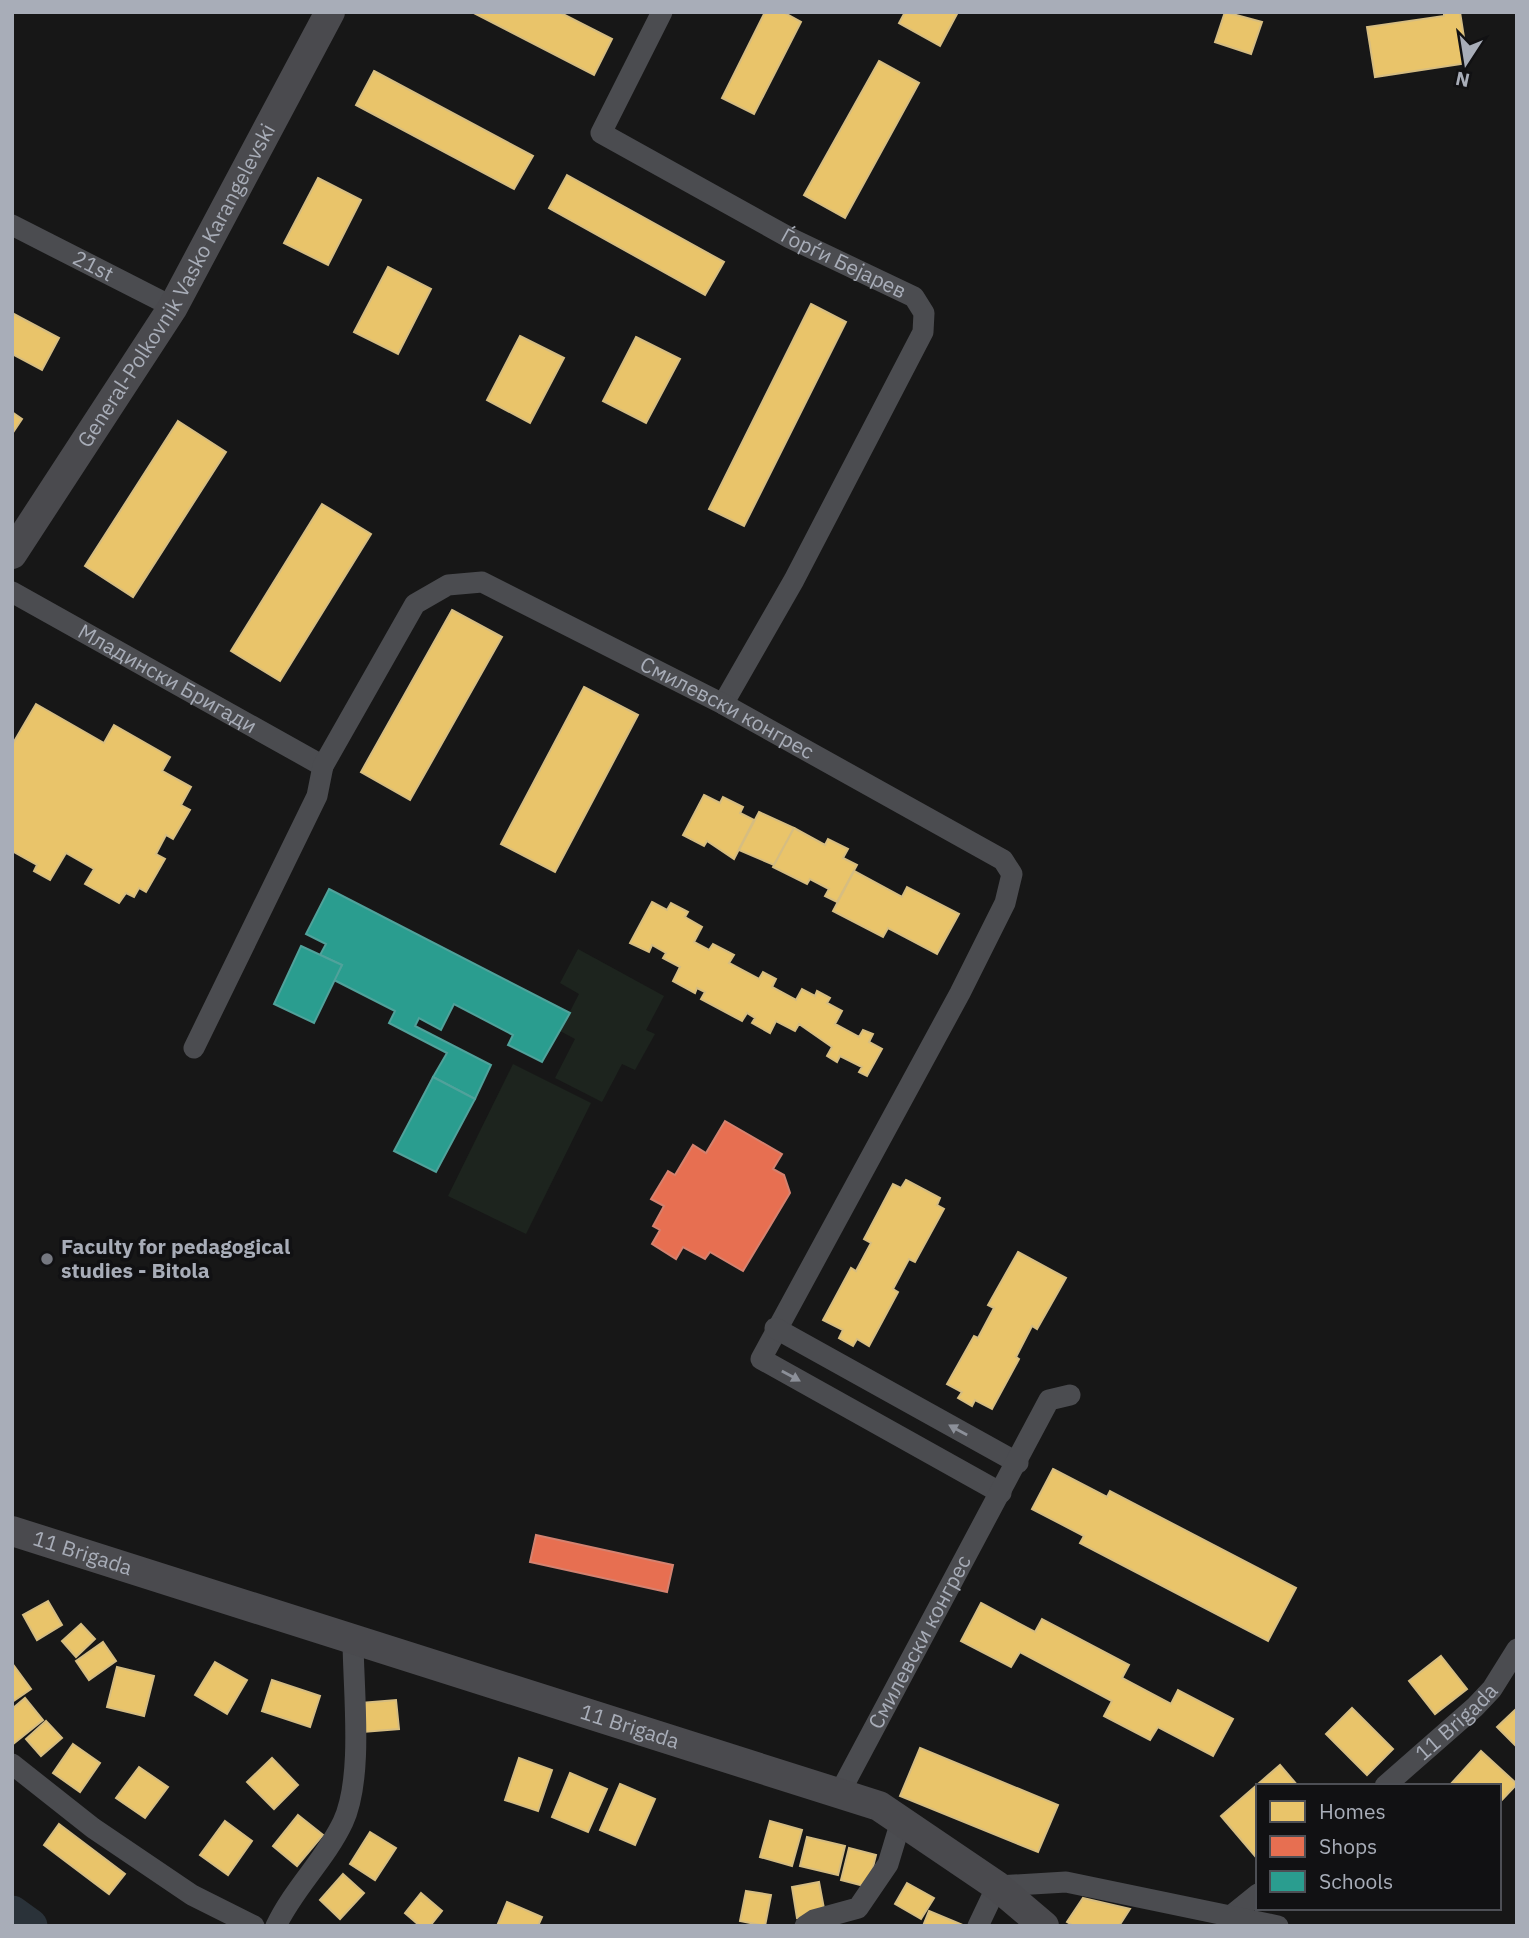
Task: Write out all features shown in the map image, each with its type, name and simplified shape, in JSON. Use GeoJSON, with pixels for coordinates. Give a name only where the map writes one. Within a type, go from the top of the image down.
{"type":"FeatureCollection","features":[{"type":"Feature","properties":{"kind":"main road","name":"General-Polkovnik Vasko Karangelevski"},"geometry":{"type":"LineString","coordinates":[[12,554],[173,307],[330,12]]}},
{"type":"Feature","properties":{"kind":"main road","name":"11 Brigada"},"geometry":{"type":"LineString","coordinates":[[12,1531],[879,1807],[997,1886],[1035,1922]]}},
{"type":"Feature","properties":{"kind":"street","name":"Ѓорѓи Бејарев"},"geometry":{"type":"LineString","coordinates":[[663,12],[601,133],[790,238],[914,297],[924,313],[923,332],[794,580],[723,704]]}},
{"type":"Feature","properties":{"kind":"street","name":"21st"},"geometry":{"type":"LineString","coordinates":[[12,225],[173,307]]}},
{"type":"Feature","properties":{"kind":"street","name":"Смилевски конгрес"},"geometry":{"type":"LineString","coordinates":[[194,1048],[317,796],[323,766],[415,604],[448,584],[482,582],[723,704],[1003,860],[1012,874],[1005,904],[960,993],[775,1328],[761,1359],[1001,1493]]}},
{"type":"Feature","properties":{"kind":"street","name":"Младински Бригади"},"geometry":{"type":"LineString","coordinates":[[12,592],[323,766]]}},
{"type":"Feature","properties":{"kind":"street"},"geometry":{"type":"LineString","coordinates":[[775,1328],[1018,1463]]}},
{"type":"Feature","properties":{"kind":"street","name":"Смилевски конгрес"},"geometry":{"type":"LineString","coordinates":[[839,1794],[1018,1463],[1049,1400],[1070,1395]]}},
{"type":"Feature","properties":{"kind":"street"},"geometry":{"type":"LineString","coordinates":[[276,1926],[289,1898],[320,1863],[344,1820],[354,1781],[353,1639]]}},
{"type":"Feature","properties":{"kind":"street","name":"11 Brigada"},"geometry":{"type":"LineString","coordinates":[[1387,1784],[1493,1689],[1517,1649]]}},
{"type":"Feature","properties":{"kind":"street"},"geometry":{"type":"LineString","coordinates":[[12,1764],[93,1828],[191,1895],[254,1926]]}},
{"type":"Feature","properties":{"kind":"street"},"geometry":{"type":"LineString","coordinates":[[805,1926],[814,1920],[858,1908],[888,1864],[901,1821]]}},
{"type":"Feature","properties":{"kind":"street"},"geometry":{"type":"LineString","coordinates":[[978,1926],[997,1886],[1066,1882],[1278,1926]]}},
{"type":"Feature","properties":{"kind":"street"},"geometry":{"type":"LineString","coordinates":[[1232,1915],[1256,1896]]}},
{"type":"Feature","properties":{"kind":"shaded area"},"geometry":{"type":"Polygon","coordinates":[[[578,949],[664,996],[646,1030],[655,1034],[635,1070],[622,1064],[602,1102],[555,1078],[575,1039],[560,1031],[579,994],[560,983],[578,949]]]}},
{"type":"Feature","properties":{"kind":"shaded area"},"geometry":{"type":"Polygon","coordinates":[[[513,1064],[591,1103],[526,1234],[448,1196],[513,1064]]]}},
{"type":"Feature","properties":{"kind":"building: Homes"},"geometry":{"type":"Polygon","coordinates":[[[472,12],[559,12],[612,39],[594,75],[472,12]]]}},
{"type":"Feature","properties":{"kind":"building: Homes"},"geometry":{"type":"Polygon","coordinates":[[[765,12],[783,12],[801,22],[754,114],[722,98],[765,12]]]}},
{"type":"Feature","properties":{"kind":"building: Homes"},"geometry":{"type":"Polygon","coordinates":[[[905,12],[958,12],[940,46],[899,23],[905,12]]]}},
{"type":"Feature","properties":{"kind":"building: Homes"},"geometry":{"type":"Polygon","coordinates":[[[1225,12],[1262,22],[1251,54],[1215,42],[1225,12]]]}},
{"type":"Feature","properties":{"kind":"building: Homes"},"geometry":{"type":"Polygon","coordinates":[[[1444,12],[1460,12],[1468,63],[1375,77],[1367,27],[1444,16],[1444,12]]]}},
{"type":"Feature","properties":{"kind":"building: Homes"},"geometry":{"type":"Polygon","coordinates":[[[879,61],[919,83],[845,218],[804,195],[879,61]]]}},
{"type":"Feature","properties":{"kind":"building: Homes"},"geometry":{"type":"Polygon","coordinates":[[[374,71],[533,156],[514,189],[356,105],[374,71]]]}},
{"type":"Feature","properties":{"kind":"building: Homes"},"geometry":{"type":"Polygon","coordinates":[[[567,175],[724,262],[705,295],[549,208],[567,175]]]}},
{"type":"Feature","properties":{"kind":"building: Homes"},"geometry":{"type":"Polygon","coordinates":[[[318,178],[361,200],[328,265],[284,243],[318,178]]]}},
{"type":"Feature","properties":{"kind":"building: Homes"},"geometry":{"type":"Polygon","coordinates":[[[388,267],[431,289],[398,354],[354,332],[388,267]]]}},
{"type":"Feature","properties":{"kind":"building: Homes"},"geometry":{"type":"Polygon","coordinates":[[[811,304],[846,322],[744,526],[709,509],[811,304]]]}},
{"type":"Feature","properties":{"kind":"building: Homes"},"geometry":{"type":"Polygon","coordinates":[[[12,313],[59,338],[42,370],[12,354],[12,313]]]}},
{"type":"Feature","properties":{"kind":"building: Homes"},"geometry":{"type":"Polygon","coordinates":[[[520,336],[564,358],[530,423],[487,400],[520,336]]]}},
{"type":"Feature","properties":{"kind":"building: Homes"},"geometry":{"type":"Polygon","coordinates":[[[636,337],[680,359],[646,423],[603,401],[636,337]]]}},
{"type":"Feature","properties":{"kind":"building: Homes"},"geometry":{"type":"Polygon","coordinates":[[[12,412],[22,419],[12,434],[12,412]]]}},
{"type":"Feature","properties":{"kind":"building: Homes"},"geometry":{"type":"Polygon","coordinates":[[[178,421],[226,452],[133,597],[85,566],[178,421]]]}},
{"type":"Feature","properties":{"kind":"building: Homes"},"geometry":{"type":"Polygon","coordinates":[[[322,504],[371,534],[280,681],[231,651],[322,504]]]}},
{"type":"Feature","properties":{"kind":"building: Homes"},"geometry":{"type":"Polygon","coordinates":[[[452,610],[502,637],[410,800],[361,772],[452,610]]]}},
{"type":"Feature","properties":{"kind":"building: Homes"},"geometry":{"type":"Polygon","coordinates":[[[584,687],[638,715],[555,872],[501,844],[584,687]]]}},
{"type":"Feature","properties":{"kind":"building: Homes"},"geometry":{"type":"Polygon","coordinates":[[[36,704],[104,743],[114,725],[170,757],[162,771],[191,787],[181,805],[190,810],[173,839],[166,835],[156,854],[165,859],[146,892],[139,888],[134,897],[126,893],[119,903],[85,884],[94,869],[66,853],[50,880],[34,871],[37,865],[12,851],[12,745],[36,704]]]}},
{"type":"Feature","properties":{"kind":"building: Homes"},"geometry":{"type":"Polygon","coordinates":[[[704,795],[720,803],[723,797],[743,807],[740,813],[754,820],[734,859],[707,841],[704,846],[683,835],[704,795]]]}},
{"type":"Feature","properties":{"kind":"building: Homes"},"geometry":{"type":"Polygon","coordinates":[[[759,812],[794,828],[774,865],[739,850],[759,812]]]}},
{"type":"Feature","properties":{"kind":"building: Homes"},"geometry":{"type":"Polygon","coordinates":[[[794,828],[825,845],[828,839],[848,849],[843,858],[857,865],[837,902],[825,896],[829,889],[810,879],[807,884],[773,867],[794,828]]]}},
{"type":"Feature","properties":{"kind":"building: Homes"},"geometry":{"type":"Polygon","coordinates":[[[854,871],[902,897],[907,887],[959,914],[937,954],[888,928],[883,937],[833,911],[854,871]]]}},
{"type":"Feature","properties":{"kind":"building: Homes"},"geometry":{"type":"Polygon","coordinates":[[[652,902],[667,910],[671,903],[688,912],[685,917],[702,927],[694,942],[709,950],[713,944],[734,955],[729,963],[759,979],[763,972],[776,979],[772,987],[796,1000],[802,989],[815,996],[817,991],[830,998],[827,1003],[842,1011],[835,1024],[859,1037],[863,1030],[873,1034],[869,1042],[882,1049],[867,1076],[859,1072],[862,1067],[840,1056],[837,1062],[827,1056],[832,1047],[799,1024],[795,1031],[776,1021],[770,1033],[752,1023],[755,1018],[747,1013],[742,1021],[701,999],[705,992],[697,988],[695,993],[673,981],[680,967],[663,958],[666,953],[652,945],[649,952],[630,943],[652,902]]]}},
{"type":"Feature","properties":{"kind":"building: Homes"},"geometry":{"type":"Polygon","coordinates":[[[906,1180],[940,1198],[937,1205],[944,1209],[915,1262],[909,1259],[893,1289],[898,1292],[869,1346],[857,1339],[853,1346],[839,1338],[843,1330],[823,1320],[851,1268],[856,1271],[871,1243],[864,1239],[893,1184],[901,1188],[906,1180]]]}},
{"type":"Feature","properties":{"kind":"building: Homes"},"geometry":{"type":"Polygon","coordinates":[[[1018,1252],[1066,1278],[1037,1329],[1032,1326],[1016,1357],[1019,1359],[992,1409],[975,1400],[972,1406],[958,1398],[962,1392],[947,1384],[974,1336],[978,1338],[994,1308],[988,1305],[1018,1252]]]}},
{"type":"Feature","properties":{"kind":"building: Homes"},"geometry":{"type":"Polygon","coordinates":[[[1053,1469],[1107,1497],[1110,1491],[1296,1588],[1268,1641],[1080,1543],[1084,1536],[1032,1509],[1053,1469]]]}},
{"type":"Feature","properties":{"kind":"building: Homes"},"geometry":{"type":"Polygon","coordinates":[[[48,1601],[62,1625],[37,1640],[23,1615],[48,1601]]]}},
{"type":"Feature","properties":{"kind":"building: Homes"},"geometry":{"type":"Polygon","coordinates":[[[981,1603],[1035,1632],[1042,1619],[1129,1665],[1122,1678],[1171,1704],[1178,1690],[1233,1719],[1213,1756],[1158,1727],[1150,1740],[1104,1716],[1112,1701],[1020,1652],[1011,1667],[961,1641],[981,1603]]]}},
{"type":"Feature","properties":{"kind":"building: Homes"},"geometry":{"type":"Polygon","coordinates":[[[81,1624],[95,1639],[76,1657],[62,1641],[81,1624]]]}},
{"type":"Feature","properties":{"kind":"building: Homes"},"geometry":{"type":"Polygon","coordinates":[[[103,1642],[116,1661],[89,1680],[76,1661],[103,1642]]]}},
{"type":"Feature","properties":{"kind":"building: Homes"},"geometry":{"type":"Polygon","coordinates":[[[1441,1656],[1467,1689],[1435,1714],[1409,1681],[1441,1656]]]}},
{"type":"Feature","properties":{"kind":"building: Homes"},"geometry":{"type":"Polygon","coordinates":[[[215,1662],[247,1680],[227,1714],[195,1695],[215,1662]]]}},
{"type":"Feature","properties":{"kind":"building: Homes"},"geometry":{"type":"Polygon","coordinates":[[[12,1663],[31,1689],[12,1702],[12,1663]]]}},
{"type":"Feature","properties":{"kind":"building: Homes"},"geometry":{"type":"Polygon","coordinates":[[[117,1667],[154,1676],[144,1716],[107,1707],[117,1667]]]}},
{"type":"Feature","properties":{"kind":"building: Homes"},"geometry":{"type":"Polygon","coordinates":[[[272,1680],[320,1696],[310,1727],[262,1711],[272,1680]]]}},
{"type":"Feature","properties":{"kind":"building: Homes"},"geometry":{"type":"Polygon","coordinates":[[[25,1698],[43,1720],[12,1745],[12,1709],[25,1698]]]}},
{"type":"Feature","properties":{"kind":"building: Homes"},"geometry":{"type":"Polygon","coordinates":[[[396,1700],[399,1729],[363,1732],[361,1703],[396,1700]]]}},
{"type":"Feature","properties":{"kind":"building: Homes"},"geometry":{"type":"Polygon","coordinates":[[[1352,1708],[1393,1749],[1367,1775],[1326,1734],[1352,1708]]]}},
{"type":"Feature","properties":{"kind":"building: Homes"},"geometry":{"type":"Polygon","coordinates":[[[1517,1708],[1517,1747],[1497,1727],[1517,1708]]]}},
{"type":"Feature","properties":{"kind":"building: Homes"},"geometry":{"type":"Polygon","coordinates":[[[46,1721],[62,1738],[41,1756],[26,1739],[46,1721]]]}},
{"type":"Feature","properties":{"kind":"building: Homes"},"geometry":{"type":"Polygon","coordinates":[[[73,1744],[100,1763],[80,1792],[53,1773],[73,1744]]]}},
{"type":"Feature","properties":{"kind":"building: Homes"},"geometry":{"type":"Polygon","coordinates":[[[920,1748],[1058,1805],[1038,1852],[900,1796],[920,1748]]]}},
{"type":"Feature","properties":{"kind":"building: Homes"},"geometry":{"type":"Polygon","coordinates":[[[1481,1751],[1517,1784],[1501,1801],[1501,1784],[1451,1784],[1481,1751]]]}},
{"type":"Feature","properties":{"kind":"building: Homes"},"geometry":{"type":"Polygon","coordinates":[[[272,1758],[298,1785],[274,1809],[247,1782],[272,1758]]]}},
{"type":"Feature","properties":{"kind":"building: Homes"},"geometry":{"type":"Polygon","coordinates":[[[519,1758],[552,1770],[538,1811],[505,1800],[519,1758]]]}},
{"type":"Feature","properties":{"kind":"building: Homes"},"geometry":{"type":"Polygon","coordinates":[[[1280,1765],[1296,1784],[1258,1784],[1280,1765]]]}},
{"type":"Feature","properties":{"kind":"building: Homes"},"geometry":{"type":"Polygon","coordinates":[[[139,1767],[168,1787],[145,1818],[116,1798],[139,1767]]]}},
{"type":"Feature","properties":{"kind":"building: Homes"},"geometry":{"type":"Polygon","coordinates":[[[570,1773],[607,1789],[588,1832],[552,1817],[570,1773]]]}},
{"type":"Feature","properties":{"kind":"building: Homes"},"geometry":{"type":"Polygon","coordinates":[[[620,1784],[655,1799],[635,1845],[600,1830],[620,1784]]]}},
{"type":"Feature","properties":{"kind":"building: Homes"},"geometry":{"type":"Polygon","coordinates":[[[1256,1786],[1255,1856],[1221,1816],[1256,1786]]]}},
{"type":"Feature","properties":{"kind":"building: Homes"},"geometry":{"type":"Polygon","coordinates":[[[298,1815],[323,1835],[297,1866],[273,1846],[298,1815]]]}},
{"type":"Feature","properties":{"kind":"building: Homes"},"geometry":{"type":"Polygon","coordinates":[[[225,1821],[252,1841],[228,1875],[200,1855],[225,1821]]]}},
{"type":"Feature","properties":{"kind":"building: Homes"},"geometry":{"type":"Polygon","coordinates":[[[770,1821],[802,1830],[792,1866],[760,1857],[770,1821]]]}},
{"type":"Feature","properties":{"kind":"building: Homes"},"geometry":{"type":"Polygon","coordinates":[[[59,1824],[125,1874],[109,1894],[44,1845],[59,1824]]]}},
{"type":"Feature","properties":{"kind":"building: Homes"},"geometry":{"type":"Polygon","coordinates":[[[370,1832],[396,1848],[375,1880],[350,1864],[370,1832]]]}},
{"type":"Feature","properties":{"kind":"building: Homes"},"geometry":{"type":"Polygon","coordinates":[[[807,1837],[845,1846],[838,1875],[800,1866],[807,1837]]]}},
{"type":"Feature","properties":{"kind":"building: Homes"},"geometry":{"type":"Polygon","coordinates":[[[849,1848],[876,1855],[868,1887],[841,1880],[849,1848]]]}},
{"type":"Feature","properties":{"kind":"building: Homes"},"geometry":{"type":"Polygon","coordinates":[[[343,1874],[364,1893],[340,1919],[320,1900],[343,1874]]]}},
{"type":"Feature","properties":{"kind":"building: Homes"},"geometry":{"type":"Polygon","coordinates":[[[819,1882],[825,1914],[797,1918],[792,1887],[819,1882]]]}},
{"type":"Feature","properties":{"kind":"building: Homes"},"geometry":{"type":"Polygon","coordinates":[[[907,1883],[934,1898],[921,1919],[895,1904],[907,1883]]]}},
{"type":"Feature","properties":{"kind":"building: Homes"},"geometry":{"type":"Polygon","coordinates":[[[746,1891],[771,1895],[765,1926],[740,1921],[746,1891]]]}},
{"type":"Feature","properties":{"kind":"building: Homes"},"geometry":{"type":"Polygon","coordinates":[[[421,1893],[442,1911],[430,1926],[420,1926],[405,1913],[421,1893]]]}},
{"type":"Feature","properties":{"kind":"building: Homes"},"geometry":{"type":"Polygon","coordinates":[[[1083,1898],[1130,1909],[1119,1926],[1074,1926],[1067,1922],[1083,1898]]]}},
{"type":"Feature","properties":{"kind":"building: Homes"},"geometry":{"type":"Polygon","coordinates":[[[507,1902],[542,1917],[538,1926],[497,1926],[507,1902]]]}},
{"type":"Feature","properties":{"kind":"building: Homes"},"geometry":{"type":"Polygon","coordinates":[[[929,1911],[965,1926],[923,1926],[929,1911]]]}},
{"type":"Feature","properties":{"kind":"building: Shops"},"geometry":{"type":"Polygon","coordinates":[[[725,1121],[782,1154],[773,1169],[784,1175],[790,1193],[743,1271],[710,1252],[705,1259],[683,1247],[676,1259],[652,1244],[660,1230],[653,1226],[664,1206],[651,1199],[668,1171],[675,1175],[693,1145],[706,1153],[725,1121]]]}},
{"type":"Feature","properties":{"kind":"building: Shops"},"geometry":{"type":"Polygon","coordinates":[[[536,1535],[673,1565],[667,1592],[530,1562],[536,1535]]]}},
{"type":"Feature","properties":{"kind":"building: Schools"},"geometry":{"type":"Polygon","coordinates":[[[329,889],[570,1013],[542,1062],[508,1045],[513,1035],[454,1004],[441,1030],[419,1018],[415,1026],[491,1065],[475,1099],[433,1077],[447,1053],[389,1023],[395,1011],[334,980],[342,965],[320,955],[326,944],[306,934],[329,889]]]}},
{"type":"Feature","properties":{"kind":"building: Schools"},"geometry":{"type":"Polygon","coordinates":[[[301,946],[342,965],[314,1023],[274,1004],[301,946]]]}},
{"type":"Feature","properties":{"kind":"building: Schools"},"geometry":{"type":"Polygon","coordinates":[[[433,1077],[475,1099],[436,1172],[394,1151],[433,1077]]]}},
{"type":"Feature","properties":{"kind":"waterway"},"geometry":{"type":"LineString","coordinates":[[12,1913],[30,1926]]}},
{"type":"Feature","properties":{"kind":"place","name":"Faculty for pedagogical studies - Bitola"},"geometry":{"type":"Point","coordinates":[47,1259]}}]}
